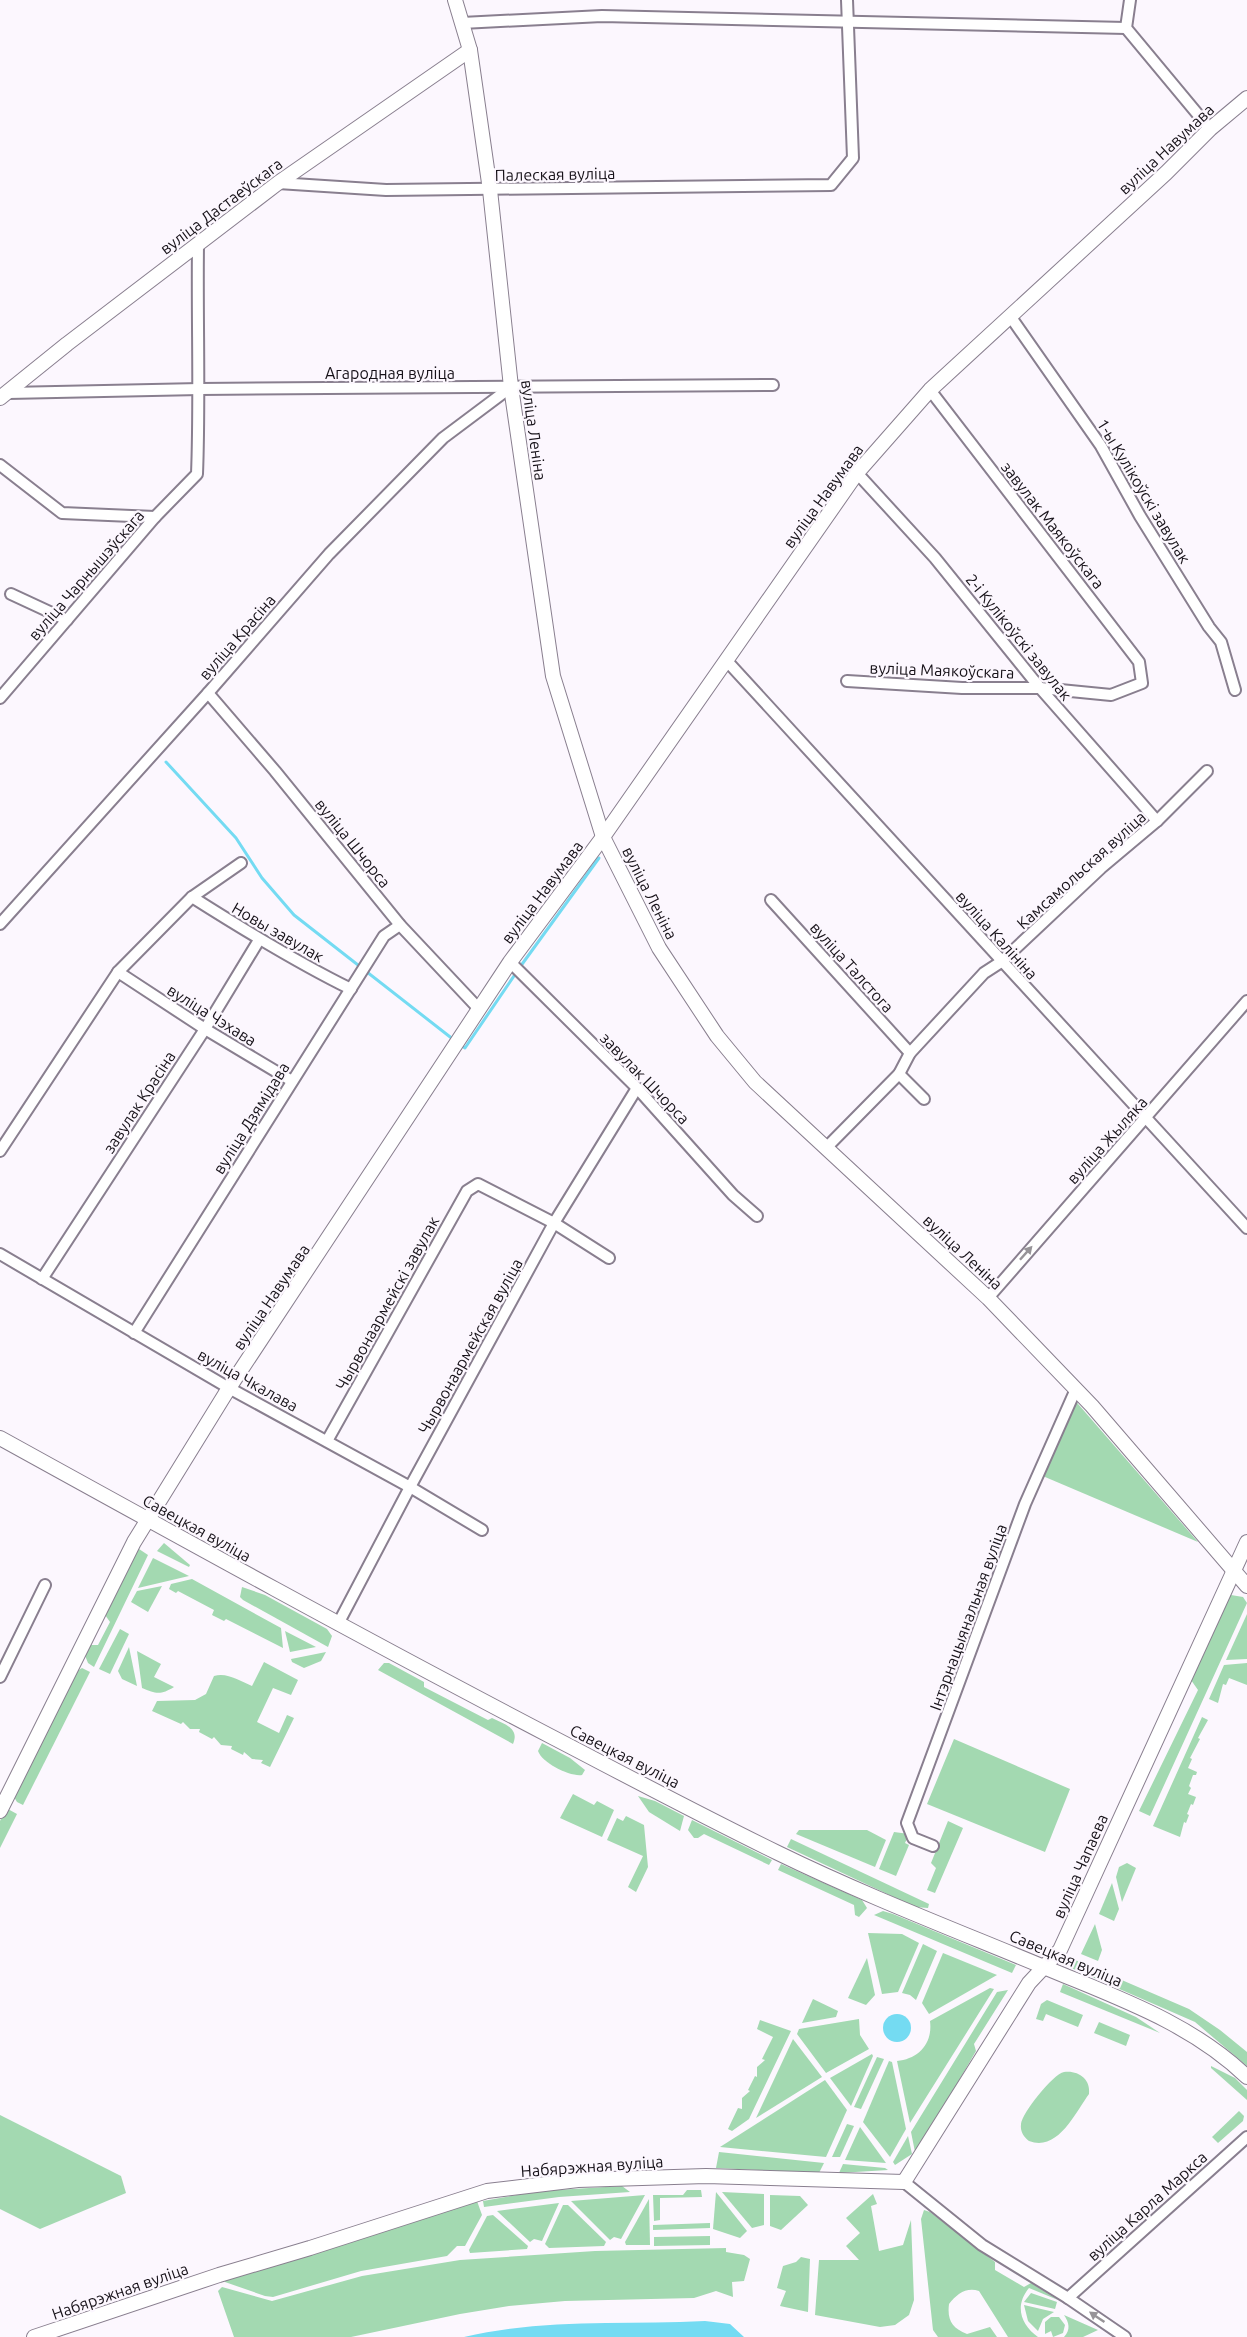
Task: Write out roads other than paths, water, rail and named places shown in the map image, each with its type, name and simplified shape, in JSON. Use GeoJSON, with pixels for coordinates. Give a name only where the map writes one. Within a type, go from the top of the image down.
{"type":"FeatureCollection","features":[{"type":"Feature","properties":{"kind":"street","name":"вуліца Леніна"},"geometry":{"type":"LineString","coordinates":[[455,0],[470,50],[490,190],[511,387],[553,676],[603,837],[660,948],[717,1036],[755,1082],[988,1298],[1076,1389],[1247,1586]]}},
{"type":"Feature","properties":{"kind":"street"},"geometry":{"type":"LineString","coordinates":[[847,0],[847,21]]}},
{"type":"Feature","properties":{"kind":"street"},"geometry":{"type":"LineString","coordinates":[[1126,28],[1131,0]]}},
{"type":"Feature","properties":{"kind":"street"},"geometry":{"type":"LineString","coordinates":[[462,23],[602,16],[1126,28],[1209,129]]}},
{"type":"Feature","properties":{"kind":"street","name":"Палеская вуліца"},"geometry":{"type":"LineString","coordinates":[[278,183],[386,190],[831,185],[853,159],[847,21]]}},
{"type":"Feature","properties":{"kind":"street","name":"вуліца Дастаеўскага"},"geometry":{"type":"LineString","coordinates":[[4,396],[67,344],[278,183],[470,50]]}},
{"type":"Feature","properties":{"kind":"street","name":"вуліца Навумава"},"geometry":{"type":"LineString","coordinates":[[0,1811],[4,1794],[134,1542],[230,1388],[510,962],[603,837],[857,473],[930,390],[1166,173],[1209,129],[1247,98]]}},
{"type":"Feature","properties":{"kind":"street"},"geometry":{"type":"LineString","coordinates":[[198,246],[197,348],[200,389]]}},
{"type":"Feature","properties":{"kind":"street","name":"1-ы Кулікоўскі завулак"},"geometry":{"type":"LineString","coordinates":[[1010,316],[1101,446],[1140,516],[1209,627],[1221,642],[1235,690]]}},
{"type":"Feature","properties":{"kind":"street","name":"Агародная вуліца"},"geometry":{"type":"LineString","coordinates":[[4,396],[200,389],[773,385]]}},
{"type":"Feature","properties":{"kind":"street","name":"вуліца Красіна"},"geometry":{"type":"LineString","coordinates":[[0,924],[208,693],[329,554],[443,438],[511,387]]}},
{"type":"Feature","properties":{"kind":"street","name":"вуліца Чарнышэўскага"},"geometry":{"type":"LineString","coordinates":[[0,698],[155,517],[197,474],[200,389]]}},
{"type":"Feature","properties":{"kind":"street","name":"завулак Маякоўскага"},"geometry":{"type":"LineString","coordinates":[[930,390],[1139,662],[1142,683]]}},
{"type":"Feature","properties":{"kind":"street"},"geometry":{"type":"LineString","coordinates":[[0,465],[62,513],[155,517]]}},
{"type":"Feature","properties":{"kind":"street","name":"2-і Кулікоўскі завулак"},"geometry":{"type":"LineString","coordinates":[[857,473],[935,558],[1040,688],[1157,822]]}},
{"type":"Feature","properties":{"kind":"street"},"geometry":{"type":"LineString","coordinates":[[11,594],[67,620]]}},
{"type":"Feature","properties":{"kind":"street","name":"вуліца Калініна"},"geometry":{"type":"LineString","coordinates":[[726,660],[1247,1228]]}},
{"type":"Feature","properties":{"kind":"street","name":"вуліца Маякоўскага"},"geometry":{"type":"LineString","coordinates":[[847,681],[962,688],[1040,688],[1111,695],[1142,683]]}},
{"type":"Feature","properties":{"kind":"street","name":"вуліца Шчорса"},"geometry":{"type":"LineString","coordinates":[[208,693],[275,771],[400,925],[479,1009]]}},
{"type":"Feature","properties":{"kind":"street","name":"Камсамольская вуліца"},"geometry":{"type":"LineString","coordinates":[[827,1147],[899,1074],[910,1053],[984,973],[1001,962],[1101,868],[1157,822],[1207,771]]}},
{"type":"Feature","properties":{"kind":"street"},"geometry":{"type":"LineString","coordinates":[[0,1151],[118,972],[192,897],[241,863]]}},
{"type":"Feature","properties":{"kind":"street","name":"Новы завулак"},"geometry":{"type":"LineString","coordinates":[[192,897],[259,940],[351,989]]}},
{"type":"Feature","properties":{"kind":"street","name":"вуліца Талстога"},"geometry":{"type":"LineString","coordinates":[[771,900],[910,1053]]}},
{"type":"Feature","properties":{"kind":"street","name":"вуліца Дзямідава"},"geometry":{"type":"LineString","coordinates":[[134,1333],[384,936],[400,925]]}},
{"type":"Feature","properties":{"kind":"street","name":"завулак Красіна"},"geometry":{"type":"LineString","coordinates":[[42,1279],[259,940]]}},
{"type":"Feature","properties":{"kind":"street","name":"завулак Шчорса"},"geometry":{"type":"LineString","coordinates":[[510,962],[637,1088],[733,1195],[757,1216]]}},
{"type":"Feature","properties":{"kind":"street","name":"вуліца Чэхава"},"geometry":{"type":"LineString","coordinates":[[118,972],[204,1029],[291,1081]]}},
{"type":"Feature","properties":{"kind":"street","name":"вуліца Жыляка"},"geometry":{"type":"LineString","coordinates":[[988,1298],[1247,1001]]}},
{"type":"Feature","properties":{"kind":"street"},"geometry":{"type":"LineString","coordinates":[[899,1074],[924,1099]]}},
{"type":"Feature","properties":{"kind":"street","name":"Чырвонаармейская вуліца"},"geometry":{"type":"LineString","coordinates":[[338,1624],[554,1223],[637,1088]]}},
{"type":"Feature","properties":{"kind":"street","name":"Чырвонаармейскі завулак"},"geometry":{"type":"LineString","coordinates":[[327,1441],[467,1191],[478,1184],[554,1223]]}},
{"type":"Feature","properties":{"kind":"street"},"geometry":{"type":"LineString","coordinates":[[554,1223],[609,1258]]}},
{"type":"Feature","properties":{"kind":"street","name":"вуліца Чкалава"},"geometry":{"type":"LineString","coordinates":[[0,1254],[230,1388],[410,1487],[482,1530]]}},
{"type":"Feature","properties":{"kind":"street","name":"Інтэрнацыянальная вуліца"},"geometry":{"type":"LineString","coordinates":[[933,1846],[913,1838],[907,1823],[1025,1504],[1076,1389]]}},
{"type":"Feature","properties":{"kind":"street","name":"Савецкая вуліца"},"geometry":{"type":"LineString","coordinates":[[0,1438],[338,1624],[779,1854],[1138,2006],[1193,2034],[1232,2062],[1247,2077]]}},
{"type":"Feature","properties":{"kind":"street","name":"вуліца Чапаева"},"geometry":{"type":"LineString","coordinates":[[904,2182],[1029,1983],[1060,1950],[1247,1542]]}},
{"type":"Feature","properties":{"kind":"street"},"geometry":{"type":"LineString","coordinates":[[0,1677],[45,1585]]}},
{"type":"Feature","properties":{"kind":"street","name":"вуліца Карла Маркса"},"geometry":{"type":"LineString","coordinates":[[1068,2298],[1247,2137]]}},
{"type":"Feature","properties":{"kind":"street","name":"Набярэжная вуліца"},"geometry":{"type":"LineString","coordinates":[[34,2337],[219,2275],[487,2192],[578,2180],[706,2176],[904,2182]]}},
{"type":"Feature","properties":{"kind":"street"},"geometry":{"type":"LineString","coordinates":[[904,2182],[982,2245],[1068,2298],[1125,2337]]}},
{"type":"Feature","properties":{"kind":"water"},"geometry":{"type":"Polygon","coordinates":[[[897,2014],[907,2018],[911,2028],[907,2038],[897,2042],[887,2038],[883,2028],[887,2018],[897,2014]]]}},
{"type":"Feature","properties":{"kind":"water"},"geometry":{"type":"Polygon","coordinates":[[[705,2321],[730,2324],[744,2337],[464,2337],[524,2327],[584,2323],[705,2321]]]}},
{"type":"Feature","properties":{"kind":"waterway"},"geometry":{"type":"LineString","coordinates":[[166,762],[236,838],[262,878],[294,915],[454,1040]]}},
{"type":"Feature","properties":{"kind":"waterway"},"geometry":{"type":"LineString","coordinates":[[520,967],[599,858]]}},
{"type":"Feature","properties":{"kind":"waterway"},"geometry":{"type":"LineString","coordinates":[[459,1044],[465,1048],[516,973]]}}]}
